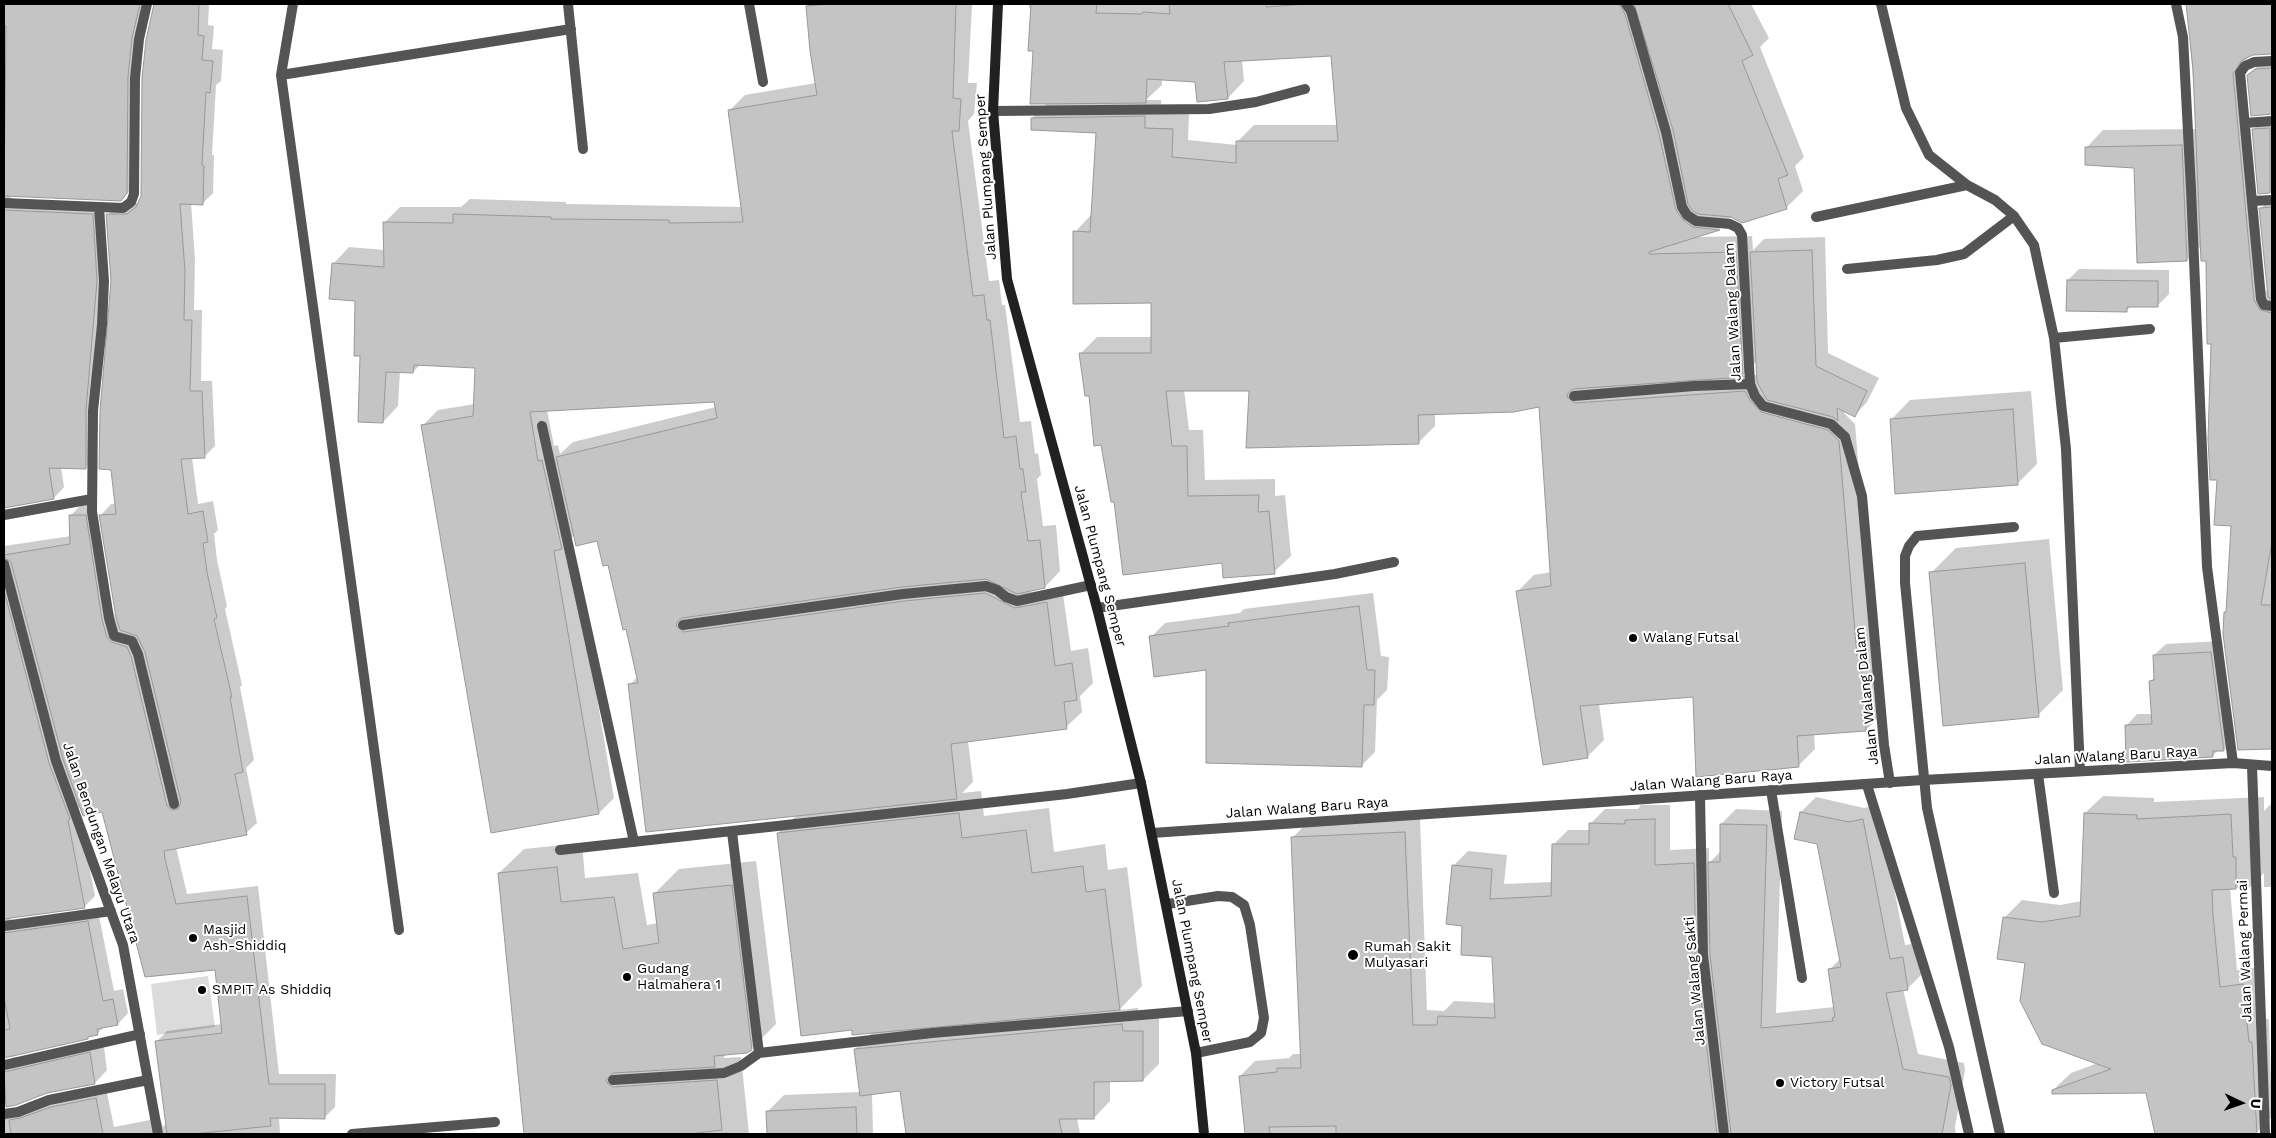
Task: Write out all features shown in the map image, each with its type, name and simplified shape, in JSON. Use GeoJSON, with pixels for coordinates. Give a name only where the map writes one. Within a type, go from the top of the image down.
{"type":"FeatureCollection","features":[{"type":"Feature","properties":{"kind":"main road","name":"Jalan Plumpang Semper"},"geometry":{"type":"LineString","coordinates":[[998,4],[993,111],[1007,279],[1091,585],[1141,783],[1168,904],[1196,1052],[1204,1134]]}},
{"type":"Feature","properties":{"kind":"street"},"geometry":{"type":"LineString","coordinates":[[4,203],[124,208],[133,200],[135,78],[139,39],[147,4]]}},
{"type":"Feature","properties":{"kind":"street"},"geometry":{"type":"LineString","coordinates":[[293,4],[282,75],[399,930]]}},
{"type":"Feature","properties":{"kind":"street"},"geometry":{"type":"LineString","coordinates":[[568,4],[583,149]]}},
{"type":"Feature","properties":{"kind":"street"},"geometry":{"type":"LineString","coordinates":[[749,4],[763,82]]}},
{"type":"Feature","properties":{"kind":"street","name":"Jalan Walang Dalam"},"geometry":{"type":"LineString","coordinates":[[1626,4],[1631,11],[1666,132],[1682,207],[1687,215],[1696,221],[1730,224],[1738,228],[1742,235],[1750,384],[1754,396],[1763,406],[1831,424],[1845,437],[1862,496],[1884,745],[1890,783]]}},
{"type":"Feature","properties":{"kind":"street"},"geometry":{"type":"LineString","coordinates":[[1882,4],[1906,108],[1929,156],[1967,185],[1994,200],[2014,216],[2034,245],[2054,338],[2066,449],[2080,772]]}},
{"type":"Feature","properties":{"kind":"street"},"geometry":{"type":"LineString","coordinates":[[2176,4],[2183,37],[2207,567],[2233,763]]}},
{"type":"Feature","properties":{"kind":"street"},"geometry":{"type":"LineString","coordinates":[[282,75],[571,29]]}},
{"type":"Feature","properties":{"kind":"street"},"geometry":{"type":"LineString","coordinates":[[2272,60],[2254,62],[2245,66],[2240,73],[2261,299],[2264,305],[2272,306]]}},
{"type":"Feature","properties":{"kind":"street"},"geometry":{"type":"LineString","coordinates":[[993,111],[1209,109],[1256,102],[1305,89]]}},
{"type":"Feature","properties":{"kind":"street"},"geometry":{"type":"LineString","coordinates":[[2245,123],[2272,121]]}},
{"type":"Feature","properties":{"kind":"street"},"geometry":{"type":"LineString","coordinates":[[1816,217],[1967,185]]}},
{"type":"Feature","properties":{"kind":"street"},"geometry":{"type":"LineString","coordinates":[[2252,200],[2272,200]]}},
{"type":"Feature","properties":{"kind":"street"},"geometry":{"type":"LineString","coordinates":[[99,207],[104,281],[102,325],[93,411],[92,512],[111,627],[114,636],[132,641],[138,654],[174,804]]}},
{"type":"Feature","properties":{"kind":"street"},"geometry":{"type":"LineString","coordinates":[[1847,269],[1937,260],[1964,254],[2014,216]]}},
{"type":"Feature","properties":{"kind":"street"},"geometry":{"type":"LineString","coordinates":[[2054,338],[2150,329]]}},
{"type":"Feature","properties":{"kind":"street"},"geometry":{"type":"LineString","coordinates":[[1574,396],[1694,386],[1750,384]]}},
{"type":"Feature","properties":{"kind":"street"},"geometry":{"type":"LineString","coordinates":[[542,426],[634,842]]}},
{"type":"Feature","properties":{"kind":"street"},"geometry":{"type":"LineString","coordinates":[[4,515],[92,499]]}},
{"type":"Feature","properties":{"kind":"street"},"geometry":{"type":"LineString","coordinates":[[2000,1134],[1927,808],[1905,582],[1905,556],[1909,546],[1917,536],[2014,528]]}},
{"type":"Feature","properties":{"kind":"street"},"geometry":{"type":"LineString","coordinates":[[1097,608],[1335,574],[1394,562]]}},
{"type":"Feature","properties":{"kind":"street","name":"Jalan Bendungan Melayu Utara"},"geometry":{"type":"LineString","coordinates":[[4,564],[56,761],[124,945],[158,1134]]}},
{"type":"Feature","properties":{"kind":"street"},"geometry":{"type":"LineString","coordinates":[[683,626],[903,594],[958,588],[986,586],[1017,601],[1091,585]]}},
{"type":"Feature","properties":{"kind":"street","name":"Jalan Walang Baru Raya"},"geometry":{"type":"LineString","coordinates":[[1152,833],[1923,780],[2233,763],[2252,766],[2272,766]]}},
{"type":"Feature","properties":{"kind":"street","name":"Jalan Walang Permai"},"geometry":{"type":"LineString","coordinates":[[2252,766],[2265,1134]]}},
{"type":"Feature","properties":{"kind":"street"},"geometry":{"type":"LineString","coordinates":[[2038,774],[2054,893]]}},
{"type":"Feature","properties":{"kind":"street"},"geometry":{"type":"LineString","coordinates":[[560,850],[1068,794],[1141,783]]}},
{"type":"Feature","properties":{"kind":"street"},"geometry":{"type":"LineString","coordinates":[[1867,785],[1949,1047],[1969,1134]]}},
{"type":"Feature","properties":{"kind":"street"},"geometry":{"type":"LineString","coordinates":[[1772,790],[1802,978]]}},
{"type":"Feature","properties":{"kind":"street","name":"Jalan Walang Sakti"},"geometry":{"type":"LineString","coordinates":[[1700,795],[1703,954],[1724,1134]]}},
{"type":"Feature","properties":{"kind":"street"},"geometry":{"type":"LineString","coordinates":[[732,832],[759,1053]]}},
{"type":"Feature","properties":{"kind":"street"},"geometry":{"type":"LineString","coordinates":[[1168,904],[1218,896],[1232,897],[1244,905],[1250,925],[1264,1018],[1261,1033],[1250,1042],[1196,1052]]}},
{"type":"Feature","properties":{"kind":"street"},"geometry":{"type":"LineString","coordinates":[[4,926],[111,911]]}},
{"type":"Feature","properties":{"kind":"street"},"geometry":{"type":"LineString","coordinates":[[612,1080],[724,1073],[741,1066],[759,1053],[932,1033],[1188,1011]]}},
{"type":"Feature","properties":{"kind":"street"},"geometry":{"type":"LineString","coordinates":[[4,1065],[140,1034]]}},
{"type":"Feature","properties":{"kind":"street"},"geometry":{"type":"LineString","coordinates":[[4,1114],[49,1100],[148,1080]]}},
{"type":"Feature","properties":{"kind":"street"},"geometry":{"type":"LineString","coordinates":[[352,1134],[495,1122]]}},
{"type":"Feature","properties":{"kind":"shaded area"},"geometry":{"type":"Polygon","coordinates":[[[208,976],[215,1027],[157,1035],[151,984],[208,976]]]}},
{"type":"Feature","properties":{"kind":"building"},"geometry":{"type":"Polygon","coordinates":[[[4,4],[140,4],[132,38],[128,77],[127,193],[121,201],[4,196],[6,26],[4,26],[4,4]]]}},
{"type":"Feature","properties":{"kind":"building"},"geometry":{"type":"Polygon","coordinates":[[[154,4],[199,4],[198,35],[204,36],[202,60],[213,61],[210,93],[206,92],[202,165],[204,166],[203,205],[180,204],[185,271],[184,320],[192,320],[190,391],[202,391],[205,458],[181,459],[188,514],[203,511],[208,542],[203,543],[217,618],[214,619],[232,697],[230,697],[243,772],[235,774],[247,835],[164,851],[165,859],[176,904],[247,896],[269,1084],[325,1084],[325,1119],[270,1118],[271,1126],[193,1134],[167,1134],[155,1041],[222,1033],[215,970],[145,977],[102,812],[83,816],[63,759],[11,562],[4,557],[4,555],[70,544],[69,515],[86,515],[102,619],[107,638],[112,642],[127,647],[131,656],[167,806],[172,810],[178,809],[181,802],[145,652],[137,636],[120,630],[116,617],[99,515],[116,514],[111,470],[99,469],[100,411],[111,281],[106,214],[127,214],[136,207],[141,196],[142,78],[146,40],[154,4]]]}},
{"type":"Feature","properties":{"kind":"building"},"geometry":{"type":"Polygon","coordinates":[[[829,4],[956,4],[953,98],[961,99],[959,131],[952,131],[973,296],[984,295],[987,320],[990,320],[1004,438],[1016,436],[1020,469],[1023,469],[1026,492],[1021,492],[1028,541],[1040,540],[1045,588],[1017,594],[986,579],[902,587],[682,618],[677,622],[676,626],[684,632],[904,601],[985,593],[1015,608],[1047,602],[1055,666],[1072,663],[1077,700],[1064,702],[1067,729],[951,744],[957,799],[646,832],[628,684],[638,683],[626,629],[623,630],[608,565],[603,566],[597,541],[576,546],[556,457],[717,418],[714,402],[530,412],[538,461],[542,460],[562,549],[554,551],[599,814],[491,833],[421,425],[473,416],[475,368],[414,365],[413,373],[386,372],[383,423],[358,422],[360,356],[354,356],[355,301],[329,299],[332,263],[384,267],[383,222],[453,223],[453,214],[551,217],[551,219],[669,220],[669,223],[743,222],[728,110],[817,95],[810,51],[806,6],[829,4]]]}},
{"type":"Feature","properties":{"kind":"building"},"geometry":{"type":"Polygon","coordinates":[[[1031,4],[1097,4],[1096,13],[1142,14],[1143,12],[1170,14],[1169,4],[1266,4],[1266,7],[1307,4],[1619,4],[1625,14],[1659,134],[1676,210],[1683,220],[1693,227],[1720,230],[1649,252],[1649,254],[1736,252],[1743,377],[1573,389],[1568,393],[1567,397],[1575,403],[1745,391],[1761,412],[1828,430],[1839,441],[1857,656],[1861,656],[1866,731],[1797,736],[1799,767],[1696,777],[1693,697],[1580,706],[1588,758],[1543,765],[1516,591],[1551,586],[1539,407],[1514,412],[1418,415],[1419,444],[1246,448],[1249,391],[1166,391],[1172,446],[1187,446],[1188,496],[1259,495],[1258,512],[1269,511],[1275,574],[1223,578],[1222,563],[1123,575],[1114,502],[1111,502],[1101,445],[1094,446],[1089,396],[1085,396],[1079,353],[1151,353],[1151,303],[1073,304],[1073,231],[1090,232],[1096,133],[1031,130],[1031,118],[1145,116],[1145,128],[1173,129],[1172,157],[1236,163],[1236,141],[1338,141],[1331,56],[1224,62],[1228,99],[1197,102],[1195,82],[1147,79],[1146,103],[1030,104],[1033,51],[1028,51],[1031,4]]]}},
{"type":"Feature","properties":{"kind":"building"},"geometry":{"type":"Polygon","coordinates":[[[1634,4],[1728,4],[1753,55],[1742,61],[1788,175],[1778,179],[1787,209],[1742,223],[1731,217],[1698,214],[1692,210],[1688,204],[1673,130],[1634,4]]]}},
{"type":"Feature","properties":{"kind":"building"},"geometry":{"type":"Polygon","coordinates":[[[2186,4],[2272,4],[2272,54],[2253,55],[2242,60],[2233,74],[2254,300],[2260,310],[2272,313],[2272,542],[2261,605],[2272,605],[2272,749],[2238,750],[2223,634],[2231,526],[2214,525],[2217,480],[2210,480],[2208,439],[2211,344],[2207,344],[2206,261],[2201,261],[2193,69],[2186,4]]]}},
{"type":"Feature","properties":{"kind":"building"},"geometry":{"type":"Polygon","coordinates":[[[2272,68],[2272,114],[2251,116],[2247,75],[2256,69],[2272,68]]]}},
{"type":"Feature","properties":{"kind":"building"},"geometry":{"type":"Polygon","coordinates":[[[2270,128],[2270,193],[2258,194],[2252,129],[2270,128]]]}},
{"type":"Feature","properties":{"kind":"building"},"geometry":{"type":"Polygon","coordinates":[[[2182,145],[2187,261],[2137,263],[2134,168],[2085,165],[2085,147],[2182,145]]]}},
{"type":"Feature","properties":{"kind":"building"},"geometry":{"type":"Polygon","coordinates":[[[2272,207],[2272,299],[2268,297],[2259,208],[2272,207]]]}},
{"type":"Feature","properties":{"kind":"building"},"geometry":{"type":"Polygon","coordinates":[[[4,210],[93,214],[97,281],[86,410],[86,469],[49,468],[54,499],[4,508],[4,210]]]}},
{"type":"Feature","properties":{"kind":"building"},"geometry":{"type":"Polygon","coordinates":[[[1812,250],[1816,366],[1867,391],[1855,417],[1837,408],[1838,421],[1833,417],[1767,400],[1757,382],[1750,252],[1812,250]]]}},
{"type":"Feature","properties":{"kind":"building"},"geometry":{"type":"Polygon","coordinates":[[[2067,280],[2158,281],[2158,307],[2127,307],[2127,312],[2066,311],[2067,280]]]}},
{"type":"Feature","properties":{"kind":"building"},"geometry":{"type":"Polygon","coordinates":[[[2013,409],[2018,485],[1895,494],[1890,419],[2013,409]]]}},
{"type":"Feature","properties":{"kind":"building"},"geometry":{"type":"Polygon","coordinates":[[[2025,563],[2039,717],[1943,726],[1929,572],[2025,563]]]}},
{"type":"Feature","properties":{"kind":"building"},"geometry":{"type":"Polygon","coordinates":[[[4,590],[49,763],[70,819],[68,820],[85,908],[4,919],[4,590]]]}},
{"type":"Feature","properties":{"kind":"building"},"geometry":{"type":"Polygon","coordinates":[[[1359,606],[1367,670],[1375,670],[1374,705],[1364,705],[1362,767],[1206,763],[1206,670],[1154,677],[1149,636],[1229,626],[1228,623],[1359,606]]]}},
{"type":"Feature","properties":{"kind":"building"},"geometry":{"type":"Polygon","coordinates":[[[2211,652],[2224,751],[2213,751],[2213,757],[2126,762],[2125,725],[2152,724],[2149,681],[2154,680],[2153,655],[2211,652]]]}},
{"type":"Feature","properties":{"kind":"building"},"geometry":{"type":"Polygon","coordinates":[[[1800,812],[1849,822],[1863,819],[1890,959],[1903,957],[1908,990],[1886,993],[1903,1069],[1949,1077],[1951,1085],[1942,1134],[1731,1134],[1710,955],[1708,862],[1720,862],[1720,824],[1767,825],[1761,1028],[1833,1021],[1832,1018],[1835,1017],[1828,969],[1841,967],[1817,844],[1794,839],[1800,812]]]}},
{"type":"Feature","properties":{"kind":"building"},"geometry":{"type":"Polygon","coordinates":[[[959,813],[962,838],[1026,830],[1032,873],[1083,866],[1086,892],[1105,889],[1120,1010],[852,1035],[852,1030],[801,1036],[777,833],[959,813]]]}},
{"type":"Feature","properties":{"kind":"building"},"geometry":{"type":"Polygon","coordinates":[[[2084,813],[2137,815],[2137,819],[2231,814],[2233,857],[2236,857],[2236,889],[2212,890],[2213,915],[2220,987],[2243,984],[2249,1042],[2252,1042],[2257,1134],[2155,1134],[2146,1093],[2052,1094],[2052,1090],[2111,1069],[2042,1044],[2020,1001],[2025,963],[1997,959],[2003,917],[2042,922],[2080,916],[2084,813]]]}},
{"type":"Feature","properties":{"kind":"building"},"geometry":{"type":"Polygon","coordinates":[[[1655,819],[1655,865],[1694,863],[1696,956],[1717,1134],[1336,1134],[1336,1126],[1269,1127],[1270,1134],[1245,1134],[1239,1076],[1277,1072],[1277,1068],[1301,1068],[1291,837],[1405,832],[1413,1025],[1437,1025],[1438,1016],[1495,1018],[1492,957],[1461,955],[1462,926],[1446,924],[1452,865],[1492,869],[1490,899],[1551,896],[1552,844],[1589,844],[1589,823],[1625,824],[1625,820],[1655,819]]]}},
{"type":"Feature","properties":{"kind":"building","name":"Gudang Halmahera 1"},"geometry":{"type":"Polygon","coordinates":[[[557,867],[561,902],[614,897],[623,949],[659,943],[653,893],[732,885],[752,1050],[747,1053],[714,1056],[715,1067],[613,1073],[606,1080],[613,1087],[717,1080],[722,1130],[689,1134],[524,1134],[498,873],[557,867]]]}},
{"type":"Feature","properties":{"kind":"building"},"geometry":{"type":"Polygon","coordinates":[[[88,921],[103,1001],[113,999],[118,1025],[97,1029],[98,1035],[88,1037],[88,1039],[4,1058],[4,1030],[10,1029],[4,997],[4,933],[88,921]]]}},
{"type":"Feature","properties":{"kind":"building"},"geometry":{"type":"Polygon","coordinates":[[[1122,1024],[1123,1031],[1143,1031],[1143,1081],[1094,1082],[1094,1119],[1059,1119],[1062,1134],[906,1134],[900,1091],[860,1096],[854,1049],[1122,1024]]]}},
{"type":"Feature","properties":{"kind":"building"},"geometry":{"type":"Polygon","coordinates":[[[90,1052],[95,1084],[47,1093],[6,1107],[4,1072],[90,1052]]]}},
{"type":"Feature","properties":{"kind":"building"},"geometry":{"type":"Polygon","coordinates":[[[96,1098],[103,1134],[11,1134],[9,1120],[51,1107],[96,1098]]]}},
{"type":"Feature","properties":{"kind":"building"},"geometry":{"type":"Polygon","coordinates":[[[856,1107],[857,1134],[767,1134],[766,1111],[856,1107]]]}},
{"type":"Feature","properties":{"kind":"place","name":"Walang Futsal"},"geometry":{"type":"Point","coordinates":[1633,638]}},
{"type":"Feature","properties":{"kind":"place","name":"Masjid Ash-Shiddiq"},"geometry":{"type":"Point","coordinates":[193,938]}},
{"type":"Feature","properties":{"kind":"place","name":"Rumah Sakit Mulyasari"},"geometry":{"type":"Point","coordinates":[1353,955]}},
{"type":"Feature","properties":{"kind":"place","name":"Gudang Halmahera 1"},"geometry":{"type":"Point","coordinates":[627,977]}},
{"type":"Feature","properties":{"kind":"place","name":"SMPIT As Shiddiq"},"geometry":{"type":"Point","coordinates":[202,990]}},
{"type":"Feature","properties":{"kind":"place","name":"Victory Futsal"},"geometry":{"type":"Point","coordinates":[1780,1083]}}]}
